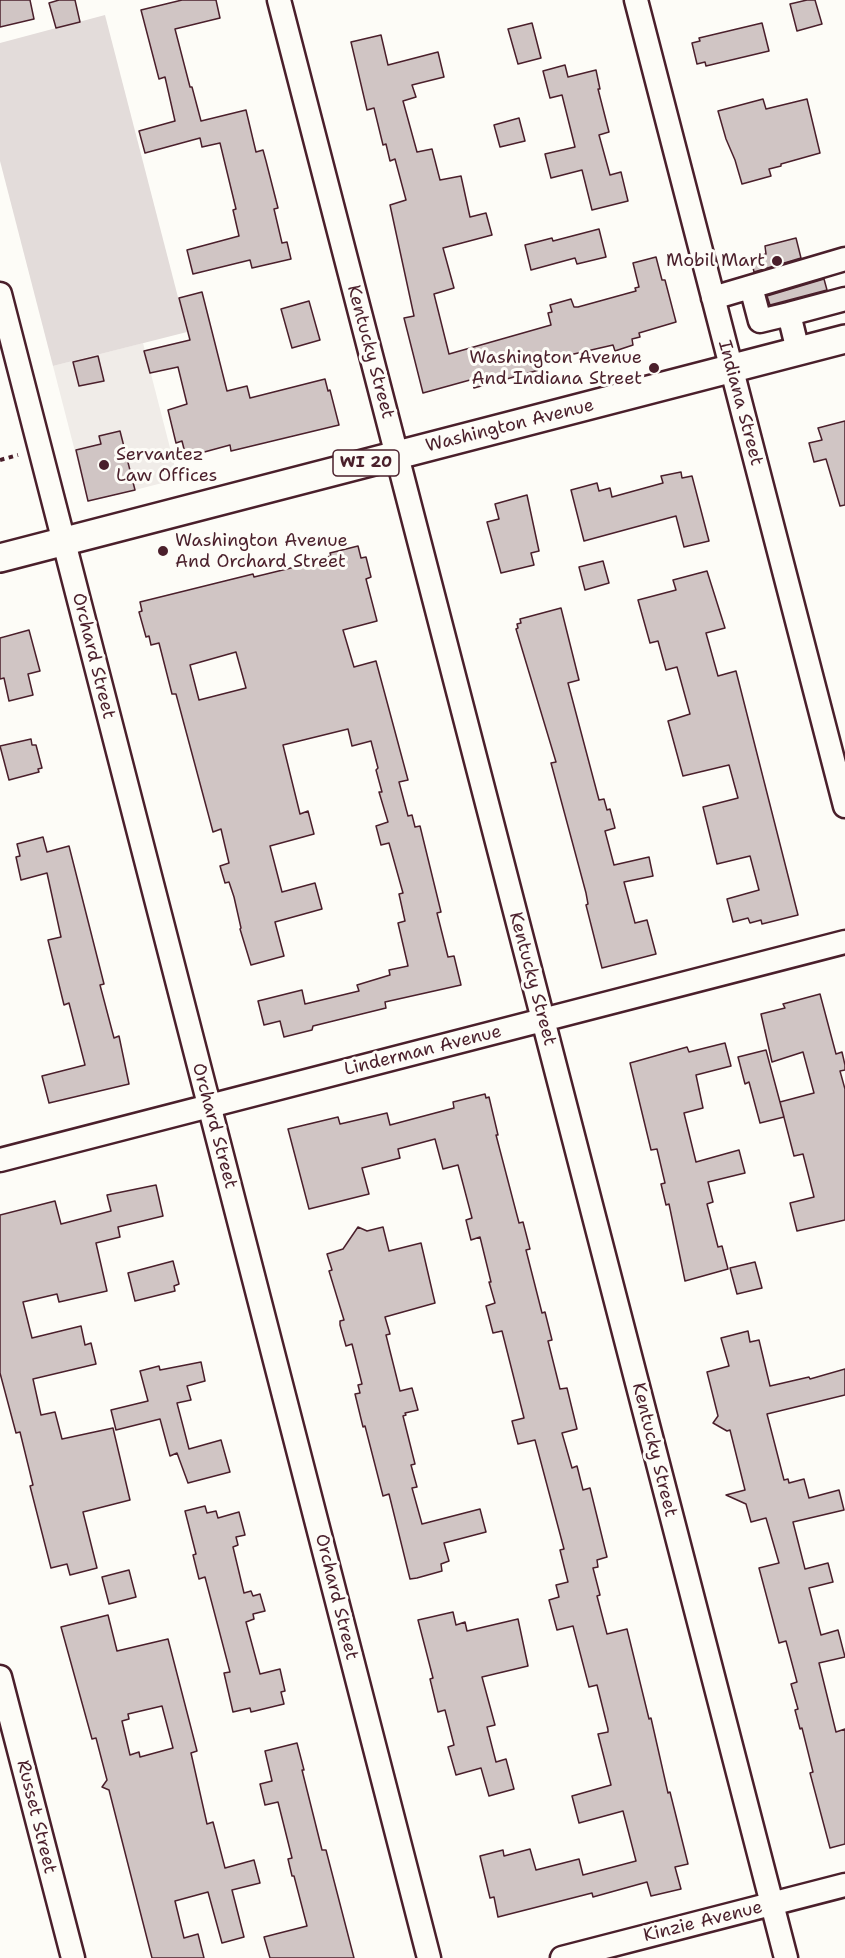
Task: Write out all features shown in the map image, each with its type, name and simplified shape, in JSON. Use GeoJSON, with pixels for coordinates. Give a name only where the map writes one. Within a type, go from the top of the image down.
{"type":"FeatureCollection","features":[{"type":"Feature","properties":{"kind":"main road","name":"Washington Avenue"},"geometry":{"type":"LineString","coordinates":[[0,558],[845,339]]}},
{"type":"Feature","properties":{"kind":"street","name":"Kentucky Street"},"geometry":{"type":"LineString","coordinates":[[279,0],[786,1958]]}},
{"type":"Feature","properties":{"kind":"street","name":"Indiana Street"},"geometry":{"type":"LineString","coordinates":[[636,0],[845,806]]}},
{"type":"Feature","properties":{"kind":"street"},"geometry":{"type":"LineString","coordinates":[[714,298],[845,259]]}},
{"type":"Feature","properties":{"kind":"street"},"geometry":{"type":"LineString","coordinates":[[751,287],[760,321],[845,299]]}},
{"type":"Feature","properties":{"kind":"street","name":"Orchard Street"},"geometry":{"type":"LineString","coordinates":[[0,294],[5,331],[63,541],[429,1958]]}},
{"type":"Feature","properties":{"kind":"street"},"geometry":{"type":"LineString","coordinates":[[789,314],[798,351]]}},
{"type":"Feature","properties":{"kind":"street","name":"Linderman Avenue"},"geometry":{"type":"LineString","coordinates":[[0,1160],[845,942]]}},
{"type":"Feature","properties":{"kind":"street","name":"Russet Street"},"geometry":{"type":"LineString","coordinates":[[0,1677],[73,1958]]}},
{"type":"Feature","properties":{"kind":"street","name":"Kinzie Avenue"},"geometry":{"type":"LineString","coordinates":[[562,1958],[845,1885]]}},
{"type":"Feature","properties":{"kind":"shaded area"},"geometry":{"type":"Polygon","coordinates":[[[105,15],[187,332],[53,366],[0,161],[0,43],[105,15]]]}},
{"type":"Feature","properties":{"kind":"shaded area"},"geometry":{"type":"Polygon","coordinates":[[[143,343],[178,479],[88,502],[53,366],[143,343]]]}},
{"type":"Feature","properties":{"kind":"building"},"geometry":{"type":"Polygon","coordinates":[[[0,0],[30,0],[34,19],[0,27],[0,0]]]}},
{"type":"Feature","properties":{"kind":"building"},"geometry":{"type":"Polygon","coordinates":[[[59,0],[75,0],[80,22],[56,28],[49,3],[59,0]]]}},
{"type":"Feature","properties":{"kind":"building"},"geometry":{"type":"Polygon","coordinates":[[[182,0],[216,0],[220,18],[175,29],[190,87],[192,87],[201,121],[246,110],[256,152],[263,150],[278,208],[274,209],[282,243],[287,242],[291,259],[252,268],[250,260],[193,274],[187,250],[239,236],[233,210],[236,209],[220,143],[202,147],[200,138],[145,153],[139,131],[175,121],[165,77],[159,79],[141,10],[182,0]]]}},
{"type":"Feature","properties":{"kind":"building"},"geometry":{"type":"Polygon","coordinates":[[[815,0],[822,24],[797,31],[790,4],[815,0]]]}},
{"type":"Feature","properties":{"kind":"building"},"geometry":{"type":"Polygon","coordinates":[[[532,23],[541,58],[518,64],[508,29],[532,23]]]}},
{"type":"Feature","properties":{"kind":"building"},"geometry":{"type":"Polygon","coordinates":[[[762,23],[769,51],[706,66],[705,62],[697,64],[692,43],[700,41],[699,38],[762,23]]]}},
{"type":"Feature","properties":{"kind":"building"},"geometry":{"type":"Polygon","coordinates":[[[381,35],[388,65],[438,52],[444,77],[412,85],[416,97],[403,101],[417,152],[432,149],[440,180],[461,176],[470,217],[486,213],[492,235],[443,248],[454,288],[434,294],[449,354],[551,325],[548,313],[552,312],[550,305],[571,299],[574,307],[578,307],[636,291],[635,288],[639,287],[633,263],[656,257],[662,280],[665,280],[676,322],[639,333],[640,337],[632,339],[633,345],[615,351],[613,345],[539,362],[539,370],[474,388],[470,380],[423,393],[404,318],[414,316],[390,205],[406,200],[395,159],[390,161],[386,144],[383,145],[374,108],[367,110],[351,42],[381,35]]]}},
{"type":"Feature","properties":{"kind":"building"},"geometry":{"type":"Polygon","coordinates":[[[565,65],[568,77],[596,70],[600,89],[598,89],[609,132],[599,135],[610,175],[621,172],[628,201],[592,210],[582,170],[551,178],[545,154],[575,147],[562,95],[550,98],[543,71],[565,65]]]}},
{"type":"Feature","properties":{"kind":"building"},"geometry":{"type":"Polygon","coordinates":[[[763,99],[766,109],[807,99],[820,153],[781,164],[781,166],[769,169],[771,176],[742,184],[718,111],[763,99]]]}},
{"type":"Feature","properties":{"kind":"building"},"geometry":{"type":"Polygon","coordinates":[[[519,118],[525,141],[500,147],[494,125],[519,118]]]}},
{"type":"Feature","properties":{"kind":"building"},"geometry":{"type":"Polygon","coordinates":[[[599,229],[606,257],[577,264],[575,258],[531,270],[525,245],[552,238],[553,241],[599,229]]]}},
{"type":"Feature","properties":{"kind":"building","name":"Mobil Mart"},"geometry":{"type":"Polygon","coordinates":[[[796,238],[801,258],[754,272],[751,258],[766,254],[765,246],[796,238]]]}},
{"type":"Feature","properties":{"kind":"building"},"geometry":{"type":"Polygon","coordinates":[[[824,279],[827,290],[770,305],[767,296],[824,279]]]}},
{"type":"Feature","properties":{"kind":"building"},"geometry":{"type":"Polygon","coordinates":[[[202,292],[227,391],[247,386],[250,398],[325,379],[339,425],[231,451],[230,445],[186,457],[182,441],[176,443],[168,410],[187,404],[178,367],[150,373],[144,351],[190,340],[179,298],[202,292]]]}},
{"type":"Feature","properties":{"kind":"building"},"geometry":{"type":"Polygon","coordinates":[[[309,301],[320,340],[292,348],[281,309],[309,301]]]}},
{"type":"Feature","properties":{"kind":"building"},"geometry":{"type":"Polygon","coordinates":[[[98,356],[104,381],[79,386],[73,362],[98,356]]]}},
{"type":"Feature","properties":{"kind":"building"},"geometry":{"type":"Polygon","coordinates":[[[845,421],[845,505],[840,506],[826,459],[814,462],[809,443],[822,440],[818,428],[845,421]]]}},
{"type":"Feature","properties":{"kind":"building","name":"Servantez Law Offices"},"geometry":{"type":"Polygon","coordinates":[[[120,431],[135,490],[88,501],[76,450],[101,444],[99,436],[120,431]]]}},
{"type":"Feature","properties":{"kind":"building"},"geometry":{"type":"Polygon","coordinates":[[[681,472],[682,478],[692,476],[709,541],[684,547],[676,516],[584,541],[571,490],[597,483],[599,491],[610,488],[612,497],[663,483],[661,476],[681,472]]]}},
{"type":"Feature","properties":{"kind":"building"},"geometry":{"type":"Polygon","coordinates":[[[527,495],[539,551],[531,553],[534,565],[501,573],[487,522],[499,519],[495,504],[527,495]]]}},
{"type":"Feature","properties":{"kind":"building"},"geometry":{"type":"Polygon","coordinates":[[[358,546],[361,558],[366,557],[371,577],[366,579],[377,621],[343,630],[354,667],[376,661],[408,780],[399,782],[408,816],[412,815],[415,827],[420,826],[441,912],[437,913],[448,957],[454,956],[461,985],[385,1002],[386,1008],[313,1026],[312,1030],[284,1037],[280,1021],[264,1025],[258,1001],[302,990],[305,1004],[359,991],[357,985],[390,975],[389,970],[408,966],[398,923],[405,921],[399,894],[403,893],[389,843],[381,845],[376,826],[388,822],[379,792],[382,792],[371,741],[352,746],[348,729],[283,745],[300,814],[308,811],[314,834],[270,846],[282,892],[315,883],[322,909],[275,922],[284,956],[251,965],[240,929],[234,897],[229,882],[225,883],[220,866],[229,863],[221,829],[213,832],[176,694],[172,694],[159,643],[151,645],[149,636],[146,637],[139,612],[142,611],[140,602],[253,574],[254,577],[295,567],[294,565],[331,556],[330,553],[358,546]],[[236,652],[190,665],[199,700],[246,688],[236,652]]]}},
{"type":"Feature","properties":{"kind":"building"},"geometry":{"type":"Polygon","coordinates":[[[603,561],[609,583],[585,590],[579,567],[603,561]]]}},
{"type":"Feature","properties":{"kind":"building"},"geometry":{"type":"Polygon","coordinates":[[[707,571],[725,628],[706,633],[718,676],[736,671],[798,915],[762,924],[761,920],[750,923],[748,918],[733,922],[727,899],[759,890],[750,856],[717,864],[703,807],[738,798],[729,765],[683,776],[668,721],[690,714],[677,667],[666,670],[658,641],[650,643],[638,600],[676,590],[673,580],[707,571]]]}},
{"type":"Feature","properties":{"kind":"building"},"geometry":{"type":"Polygon","coordinates":[[[561,608],[579,680],[568,683],[599,800],[604,799],[607,810],[610,809],[615,828],[605,831],[614,865],[649,857],[653,876],[624,882],[635,923],[647,920],[656,954],[602,968],[586,905],[588,904],[586,893],[551,763],[556,762],[516,629],[517,624],[521,623],[520,619],[561,608]]]}},
{"type":"Feature","properties":{"kind":"building"},"geometry":{"type":"Polygon","coordinates":[[[29,630],[40,671],[28,674],[33,695],[9,701],[4,678],[0,679],[0,638],[29,630]]]}},
{"type":"Feature","properties":{"kind":"building"},"geometry":{"type":"Polygon","coordinates":[[[31,739],[32,745],[36,745],[42,768],[38,769],[39,772],[9,780],[0,746],[31,739]]]}},
{"type":"Feature","properties":{"kind":"building"},"geometry":{"type":"Polygon","coordinates":[[[43,837],[47,852],[69,846],[104,984],[100,985],[114,1038],[119,1036],[129,1084],[49,1103],[42,1076],[85,1065],[69,1003],[64,1005],[48,940],[61,937],[47,873],[21,880],[16,857],[20,856],[17,844],[43,837]]]}},
{"type":"Feature","properties":{"kind":"building"},"geometry":{"type":"Polygon","coordinates":[[[820,994],[836,1054],[842,1052],[845,1065],[845,1070],[840,1071],[845,1089],[845,1220],[797,1231],[790,1203],[814,1197],[803,1154],[794,1156],[780,1102],[814,1093],[803,1052],[772,1062],[761,1014],[785,1008],[783,1004],[820,994]]]}},
{"type":"Feature","properties":{"kind":"building"},"geometry":{"type":"Polygon","coordinates":[[[725,1043],[731,1066],[696,1075],[703,1108],[684,1113],[696,1162],[739,1150],[745,1173],[708,1182],[713,1202],[707,1204],[718,1247],[722,1246],[728,1269],[685,1281],[669,1204],[666,1205],[661,1184],[665,1183],[657,1149],[651,1150],[630,1063],[687,1047],[689,1052],[725,1043]]]}},
{"type":"Feature","properties":{"kind":"building"},"geometry":{"type":"Polygon","coordinates":[[[766,1050],[784,1117],[760,1123],[749,1082],[745,1084],[738,1057],[766,1050]]]}},
{"type":"Feature","properties":{"kind":"building"},"geometry":{"type":"Polygon","coordinates":[[[485,1094],[486,1098],[489,1097],[498,1135],[496,1135],[519,1223],[523,1222],[530,1249],[526,1250],[542,1313],[545,1312],[552,1340],[548,1341],[560,1389],[567,1388],[577,1429],[562,1433],[572,1468],[577,1466],[583,1490],[590,1488],[607,1557],[597,1560],[598,1567],[593,1568],[600,1595],[597,1596],[607,1634],[627,1629],[688,1864],[675,1867],[681,1889],[651,1896],[647,1882],[593,1897],[592,1893],[498,1917],[494,1897],[490,1898],[480,1856],[503,1850],[504,1856],[530,1849],[536,1870],[579,1859],[583,1875],[636,1861],[623,1811],[579,1823],[572,1796],[611,1785],[598,1734],[608,1732],[608,1729],[597,1685],[589,1687],[573,1626],[557,1630],[549,1600],[559,1597],[556,1585],[568,1582],[560,1550],[564,1549],[535,1440],[518,1444],[512,1421],[524,1418],[502,1331],[493,1333],[486,1306],[495,1303],[489,1282],[491,1282],[480,1237],[471,1240],[466,1220],[472,1218],[458,1165],[443,1169],[435,1139],[398,1149],[400,1158],[362,1168],[369,1194],[309,1209],[288,1129],[338,1117],[340,1124],[387,1113],[390,1125],[454,1108],[453,1102],[485,1094]]]}},
{"type":"Feature","properties":{"kind":"building"},"geometry":{"type":"Polygon","coordinates":[[[156,1185],[163,1216],[118,1227],[120,1237],[96,1243],[107,1291],[59,1302],[57,1294],[23,1302],[32,1338],[81,1326],[85,1345],[91,1343],[96,1364],[33,1379],[41,1415],[55,1412],[62,1439],[113,1428],[130,1500],[83,1512],[97,1568],[70,1575],[67,1564],[51,1568],[30,1486],[33,1485],[20,1432],[16,1433],[0,1373],[0,1215],[55,1201],[61,1224],[111,1211],[107,1195],[156,1185]]]}},
{"type":"Feature","properties":{"kind":"building"},"geometry":{"type":"Polygon","coordinates":[[[358,1227],[367,1231],[383,1227],[389,1251],[421,1243],[435,1303],[385,1317],[390,1334],[386,1335],[400,1391],[412,1388],[418,1410],[405,1413],[406,1415],[403,1416],[415,1464],[411,1465],[417,1487],[412,1488],[422,1524],[480,1509],[486,1532],[444,1543],[449,1561],[441,1564],[442,1571],[417,1578],[410,1579],[389,1494],[383,1496],[365,1426],[363,1427],[355,1394],[360,1393],[358,1385],[362,1384],[352,1344],[346,1346],[340,1325],[340,1321],[344,1320],[329,1271],[332,1270],[327,1254],[343,1249],[358,1227]]]}},
{"type":"Feature","properties":{"kind":"building"},"geometry":{"type":"Polygon","coordinates":[[[173,1261],[179,1284],[174,1286],[175,1291],[135,1301],[128,1273],[173,1261]]]}},
{"type":"Feature","properties":{"kind":"building"},"geometry":{"type":"Polygon","coordinates":[[[755,1262],[762,1288],[737,1294],[730,1268],[755,1262]]]}},
{"type":"Feature","properties":{"kind":"building"},"geometry":{"type":"Polygon","coordinates":[[[748,1331],[750,1342],[759,1340],[770,1386],[809,1377],[810,1379],[845,1369],[845,1395],[767,1414],[784,1480],[788,1479],[789,1483],[804,1479],[809,1498],[839,1490],[844,1510],[793,1522],[805,1569],[828,1563],[833,1582],[809,1588],[821,1635],[838,1630],[845,1657],[819,1663],[836,1732],[845,1729],[845,1844],[830,1848],[810,1773],[813,1772],[802,1728],[800,1729],[795,1710],[798,1709],[791,1684],[797,1682],[786,1641],[779,1643],[759,1568],[779,1563],[766,1518],[751,1522],[746,1504],[726,1495],[745,1490],[730,1430],[727,1431],[713,1423],[718,1416],[707,1372],[729,1366],[721,1338],[748,1331]]]}},
{"type":"Feature","properties":{"kind":"building"},"geometry":{"type":"Polygon","coordinates":[[[201,1362],[205,1381],[187,1386],[191,1400],[177,1403],[189,1449],[221,1440],[230,1472],[188,1483],[177,1453],[170,1456],[160,1419],[116,1430],[111,1410],[148,1401],[140,1371],[159,1366],[160,1370],[201,1362]]]}},
{"type":"Feature","properties":{"kind":"building"},"geometry":{"type":"Polygon","coordinates":[[[205,1506],[207,1513],[216,1511],[218,1518],[239,1512],[245,1535],[236,1537],[238,1545],[233,1547],[244,1593],[251,1591],[253,1596],[260,1594],[265,1611],[253,1614],[254,1619],[246,1622],[260,1674],[280,1669],[285,1691],[281,1692],[284,1704],[251,1712],[250,1708],[233,1712],[224,1673],[230,1672],[205,1577],[199,1579],[193,1555],[196,1554],[185,1511],[205,1506]]]}},
{"type":"Feature","properties":{"kind":"building"},"geometry":{"type":"Polygon","coordinates":[[[129,1570],[136,1597],[109,1604],[102,1577],[129,1570]]]}},
{"type":"Feature","properties":{"kind":"building"},"geometry":{"type":"Polygon","coordinates":[[[453,1612],[456,1625],[465,1622],[467,1631],[518,1619],[528,1666],[482,1677],[495,1725],[487,1727],[496,1762],[506,1759],[514,1789],[489,1796],[481,1768],[456,1775],[448,1747],[454,1745],[445,1710],[438,1712],[430,1679],[433,1678],[418,1620],[453,1612]]]}},
{"type":"Feature","properties":{"kind":"building"},"geometry":{"type":"Polygon","coordinates":[[[108,1615],[117,1651],[168,1639],[197,1751],[191,1753],[207,1824],[213,1822],[225,1868],[254,1860],[260,1883],[232,1890],[244,1937],[222,1943],[208,1892],[175,1901],[184,1938],[198,1934],[204,1958],[152,1958],[109,1790],[102,1787],[107,1780],[96,1738],[92,1739],[61,1627],[108,1615]],[[162,1706],[128,1714],[129,1719],[122,1721],[130,1755],[139,1752],[140,1757],[173,1748],[162,1706]]]}},
{"type":"Feature","properties":{"kind":"building"},"geometry":{"type":"Polygon","coordinates":[[[297,1743],[322,1850],[326,1850],[354,1958],[270,1958],[264,1937],[307,1926],[288,1859],[292,1858],[278,1802],[265,1805],[260,1784],[272,1781],[265,1751],[297,1743]]]}},
{"type":"Feature","properties":{"kind":"place","name":"Mobil Mart"},"geometry":{"type":"Point","coordinates":[777,261]}},
{"type":"Feature","properties":{"kind":"place","name":"Washington Avenue And Indiana Street"},"geometry":{"type":"Point","coordinates":[654,368]}},
{"type":"Feature","properties":{"kind":"place","name":"Servantez Law Offices"},"geometry":{"type":"Point","coordinates":[104,465]}},
{"type":"Feature","properties":{"kind":"place","name":"Washington Avenue And Orchard Street"},"geometry":{"type":"Point","coordinates":[163,551]}}]}
